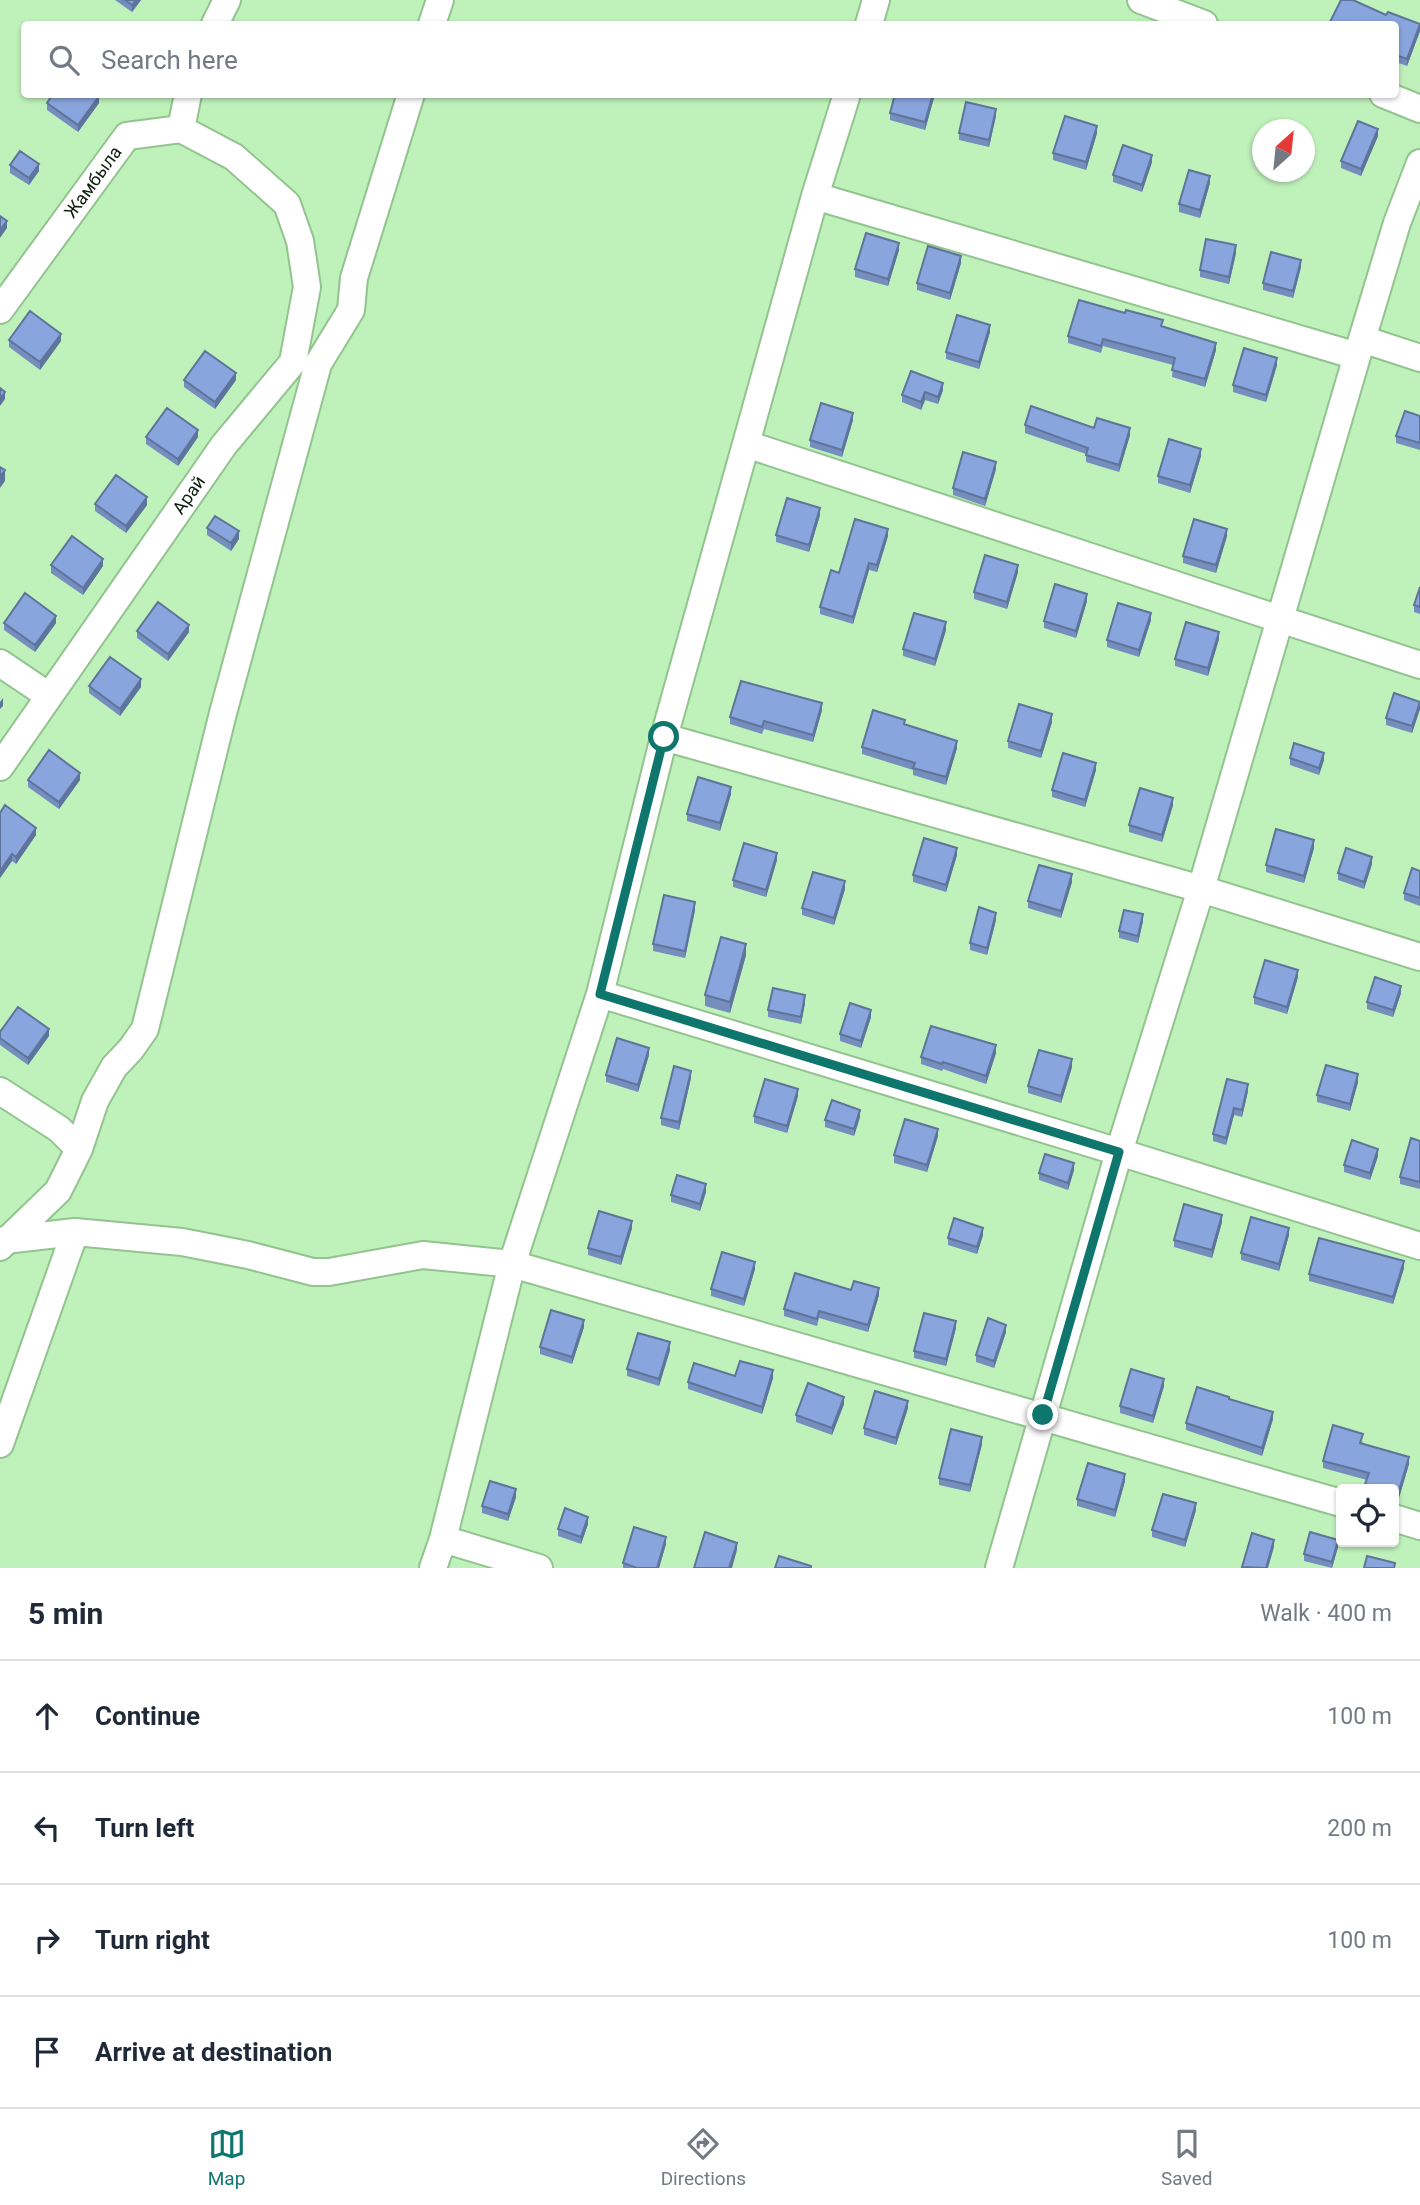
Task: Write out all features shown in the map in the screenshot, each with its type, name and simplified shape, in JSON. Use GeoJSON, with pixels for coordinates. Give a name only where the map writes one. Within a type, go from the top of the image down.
{"type":"FeatureCollection","features":[{"type":"Feature","properties":{"kind":"street"},"geometry":{"type":"LineString","coordinates":[[216,21],[227,0]]}},
{"type":"Feature","properties":{"kind":"street"},"geometry":{"type":"LineString","coordinates":[[433,21],[440,0]]}},
{"type":"Feature","properties":{"kind":"street"},"geometry":{"type":"LineString","coordinates":[[870,21],[876,0]]}},
{"type":"Feature","properties":{"kind":"street"},"geometry":{"type":"LineString","coordinates":[[1141,0],[1196,21]]}},
{"type":"Feature","properties":{"kind":"street"},"geometry":{"type":"LineString","coordinates":[[181,129],[187,98]]}},
{"type":"Feature","properties":{"kind":"street"},"geometry":{"type":"LineString","coordinates":[[2,1243],[58,1191],[79,1149],[95,1101],[114,1067],[145,1029],[223,713],[318,364],[351,310],[354,278],[410,98]]}},
{"type":"Feature","properties":{"kind":"street"},"geometry":{"type":"LineString","coordinates":[[433,1568],[456,1493],[512,1264],[600,994],[664,737],[815,196],[846,98]]}},
{"type":"Feature","properties":{"kind":"street"},"geometry":{"type":"LineString","coordinates":[[1393,98],[1420,109]]}},
{"type":"Feature","properties":{"kind":"street","name":"Арай"},"geometry":{"type":"LineString","coordinates":[[0,767],[224,445],[293,362],[307,287],[300,241],[287,204],[234,157],[181,129]]}},
{"type":"Feature","properties":{"kind":"street","name":"Жамбыла"},"geometry":{"type":"LineString","coordinates":[[0,310],[127,136],[181,129]]}},
{"type":"Feature","properties":{"kind":"street"},"geometry":{"type":"LineString","coordinates":[[999,1568],[1119,1152],[1201,889],[1397,223],[1420,163]]}},
{"type":"Feature","properties":{"kind":"street"},"geometry":{"type":"LineString","coordinates":[[815,196],[1360,347],[1420,358]]}},
{"type":"Feature","properties":{"kind":"street"},"geometry":{"type":"LineString","coordinates":[[747,444],[1420,665]]}},
{"type":"Feature","properties":{"kind":"street"},"geometry":{"type":"LineString","coordinates":[[0,663],[50,696]]}},
{"type":"Feature","properties":{"kind":"street"},"geometry":{"type":"LineString","coordinates":[[664,737],[1201,889],[1420,957]]}},
{"type":"Feature","properties":{"kind":"street"},"geometry":{"type":"LineString","coordinates":[[600,994],[1420,1246]]}},
{"type":"Feature","properties":{"kind":"street"},"geometry":{"type":"LineString","coordinates":[[0,1091],[59,1129],[79,1149]]}},
{"type":"Feature","properties":{"kind":"street"},"geometry":{"type":"LineString","coordinates":[[2,1243],[75,1232],[182,1242],[313,1272],[330,1272],[423,1255],[512,1264],[1336,1502]]}},
{"type":"Feature","properties":{"kind":"street"},"geometry":{"type":"LineString","coordinates":[[0,1444],[75,1232]]}},
{"type":"Feature","properties":{"kind":"street"},"geometry":{"type":"LineString","coordinates":[[1399,1520],[1420,1526]]}},
{"type":"Feature","properties":{"kind":"street"},"geometry":{"type":"LineString","coordinates":[[443,1539],[539,1568]]}},
{"type":"Feature","properties":{"kind":"building"},"geometry":{"type":"Polygon","coordinates":[[[1341,0],[1353,0],[1386,15],[1388,12],[1420,24],[1407,59],[1399,56],[1399,21],[1330,21],[1341,0]]]}},
{"type":"Feature","properties":{"kind":"building"},"geometry":{"type":"Polygon","coordinates":[[[50,98],[98,98],[78,125],[47,103],[50,98]]]}},
{"type":"Feature","properties":{"kind":"building"},"geometry":{"type":"Polygon","coordinates":[[[894,98],[932,98],[925,122],[890,113],[894,98]]]}},
{"type":"Feature","properties":{"kind":"building"},"geometry":{"type":"Polygon","coordinates":[[[966,102],[996,109],[989,140],[959,133],[966,102]]]}},
{"type":"Feature","properties":{"kind":"building"},"geometry":{"type":"Polygon","coordinates":[[[1065,116],[1097,126],[1086,162],[1053,153],[1065,116]]]}},
{"type":"Feature","properties":{"kind":"building"},"geometry":{"type":"Polygon","coordinates":[[[1358,121],[1378,129],[1361,169],[1341,161],[1358,121]]]}},
{"type":"Feature","properties":{"kind":"building"},"geometry":{"type":"Polygon","coordinates":[[[1123,145],[1152,155],[1142,185],[1113,175],[1123,145]]]}},
{"type":"Feature","properties":{"kind":"building"},"geometry":{"type":"Polygon","coordinates":[[[20,151],[39,164],[29,178],[10,165],[20,151]]]}},
{"type":"Feature","properties":{"kind":"building"},"geometry":{"type":"Polygon","coordinates":[[[1189,170],[1210,176],[1200,210],[1179,204],[1189,170]]]}},
{"type":"Feature","properties":{"kind":"building"},"geometry":{"type":"Polygon","coordinates":[[[0,216],[7,221],[0,230],[0,216]]]}},
{"type":"Feature","properties":{"kind":"building"},"geometry":{"type":"Polygon","coordinates":[[[866,233],[899,243],[888,279],[855,269],[866,233]]]}},
{"type":"Feature","properties":{"kind":"building"},"geometry":{"type":"Polygon","coordinates":[[[1206,239],[1236,245],[1229,277],[1200,270],[1206,239]]]}},
{"type":"Feature","properties":{"kind":"building"},"geometry":{"type":"Polygon","coordinates":[[[928,246],[961,256],[950,293],[917,283],[928,246]]]}},
{"type":"Feature","properties":{"kind":"building"},"geometry":{"type":"Polygon","coordinates":[[[1271,252],[1301,260],[1293,291],[1263,283],[1271,252]]]}},
{"type":"Feature","properties":{"kind":"building"},"geometry":{"type":"Polygon","coordinates":[[[1079,300],[1163,320],[1161,326],[1216,343],[1205,379],[1172,370],[1175,358],[1103,339],[1101,346],[1068,336],[1079,300]]]}},
{"type":"Feature","properties":{"kind":"building"},"geometry":{"type":"Polygon","coordinates":[[[30,311],[61,334],[40,362],[9,340],[30,311]]]}},
{"type":"Feature","properties":{"kind":"building"},"geometry":{"type":"Polygon","coordinates":[[[957,315],[990,325],[979,362],[946,352],[957,315]]]}},
{"type":"Feature","properties":{"kind":"building"},"geometry":{"type":"Polygon","coordinates":[[[1244,348],[1277,358],[1266,395],[1233,385],[1244,348]]]}},
{"type":"Feature","properties":{"kind":"building"},"geometry":{"type":"Polygon","coordinates":[[[205,351],[236,373],[215,402],[184,380],[205,351]]]}},
{"type":"Feature","properties":{"kind":"building"},"geometry":{"type":"Polygon","coordinates":[[[911,371],[943,383],[938,397],[925,392],[921,402],[902,395],[911,371]]]}},
{"type":"Feature","properties":{"kind":"building"},"geometry":{"type":"Polygon","coordinates":[[[821,403],[853,413],[842,450],[810,440],[821,403]]]}},
{"type":"Feature","properties":{"kind":"building"},"geometry":{"type":"Polygon","coordinates":[[[1031,406],[1094,428],[1097,418],[1130,428],[1119,465],[1086,455],[1088,448],[1025,425],[1031,406]]]}},
{"type":"Feature","properties":{"kind":"building"},"geometry":{"type":"Polygon","coordinates":[[[167,408],[198,430],[178,459],[146,437],[167,408]]]}},
{"type":"Feature","properties":{"kind":"building"},"geometry":{"type":"Polygon","coordinates":[[[1405,411],[1420,416],[1420,443],[1396,436],[1405,411]]]}},
{"type":"Feature","properties":{"kind":"building"},"geometry":{"type":"Polygon","coordinates":[[[1169,439],[1201,449],[1190,485],[1158,476],[1169,439]]]}},
{"type":"Feature","properties":{"kind":"building"},"geometry":{"type":"Polygon","coordinates":[[[963,452],[996,462],[985,499],[953,488],[963,452]]]}},
{"type":"Feature","properties":{"kind":"building"},"geometry":{"type":"Polygon","coordinates":[[[116,475],[147,497],[126,526],[95,504],[116,475]]]}},
{"type":"Feature","properties":{"kind":"building"},"geometry":{"type":"Polygon","coordinates":[[[787,498],[820,508],[809,545],[776,535],[787,498]]]}},
{"type":"Feature","properties":{"kind":"building"},"geometry":{"type":"Polygon","coordinates":[[[215,516],[239,531],[231,543],[207,528],[215,516]]]}},
{"type":"Feature","properties":{"kind":"building"},"geometry":{"type":"Polygon","coordinates":[[[855,519],[888,529],[877,565],[869,563],[853,617],[820,607],[831,570],[839,573],[855,519]]]}},
{"type":"Feature","properties":{"kind":"building"},"geometry":{"type":"Polygon","coordinates":[[[1194,519],[1227,529],[1216,565],[1183,556],[1194,519]]]}},
{"type":"Feature","properties":{"kind":"building"},"geometry":{"type":"Polygon","coordinates":[[[72,536],[103,559],[83,588],[51,565],[72,536]]]}},
{"type":"Feature","properties":{"kind":"building"},"geometry":{"type":"Polygon","coordinates":[[[985,555],[1018,565],[1007,602],[974,592],[985,555]]]}},
{"type":"Feature","properties":{"kind":"building"},"geometry":{"type":"Polygon","coordinates":[[[1055,584],[1087,594],[1076,631],[1044,621],[1055,584]]]}},
{"type":"Feature","properties":{"kind":"building"},"geometry":{"type":"Polygon","coordinates":[[[1420,587],[1420,607],[1414,605],[1420,587]]]}},
{"type":"Feature","properties":{"kind":"building"},"geometry":{"type":"Polygon","coordinates":[[[25,593],[56,616],[35,645],[4,623],[25,593]]]}},
{"type":"Feature","properties":{"kind":"building"},"geometry":{"type":"Polygon","coordinates":[[[158,602],[189,625],[168,654],[137,631],[158,602]]]}},
{"type":"Feature","properties":{"kind":"building"},"geometry":{"type":"Polygon","coordinates":[[[1118,603],[1151,613],[1139,650],[1107,640],[1118,603]]]}},
{"type":"Feature","properties":{"kind":"building"},"geometry":{"type":"Polygon","coordinates":[[[914,613],[946,622],[935,659],[903,649],[914,613]]]}},
{"type":"Feature","properties":{"kind":"building"},"geometry":{"type":"Polygon","coordinates":[[[1186,622],[1219,632],[1208,668],[1175,659],[1186,622]]]}},
{"type":"Feature","properties":{"kind":"building"},"geometry":{"type":"Polygon","coordinates":[[[110,657],[141,679],[120,709],[89,686],[110,657]]]}},
{"type":"Feature","properties":{"kind":"building"},"geometry":{"type":"Polygon","coordinates":[[[741,681],[822,703],[813,735],[764,721],[762,727],[730,717],[741,681]]]}},
{"type":"Feature","properties":{"kind":"building"},"geometry":{"type":"Polygon","coordinates":[[[1394,693],[1420,702],[1412,726],[1386,718],[1394,693]]]}},
{"type":"Feature","properties":{"kind":"building"},"geometry":{"type":"Polygon","coordinates":[[[1019,704],[1052,714],[1041,751],[1008,741],[1019,704]]]}},
{"type":"Feature","properties":{"kind":"building"},"geometry":{"type":"Polygon","coordinates":[[[873,710],[905,720],[904,724],[957,741],[946,777],[913,768],[915,763],[862,747],[873,710]]]}},
{"type":"Feature","properties":{"kind":"building"},"geometry":{"type":"Polygon","coordinates":[[[1294,743],[1324,753],[1319,768],[1290,758],[1294,743]]]}},
{"type":"Feature","properties":{"kind":"building"},"geometry":{"type":"Polygon","coordinates":[[[49,750],[80,773],[59,802],[28,780],[49,750]]]}},
{"type":"Feature","properties":{"kind":"building"},"geometry":{"type":"Polygon","coordinates":[[[1063,753],[1096,763],[1085,800],[1052,790],[1063,753]]]}},
{"type":"Feature","properties":{"kind":"building"},"geometry":{"type":"Polygon","coordinates":[[[698,777],[731,787],[720,823],[687,814],[698,777]]]}},
{"type":"Feature","properties":{"kind":"building"},"geometry":{"type":"Polygon","coordinates":[[[1140,788],[1173,798],[1162,835],[1129,825],[1140,788]]]}},
{"type":"Feature","properties":{"kind":"building"},"geometry":{"type":"Polygon","coordinates":[[[5,805],[36,828],[16,857],[12,854],[0,871],[0,813],[5,805]]]}},
{"type":"Feature","properties":{"kind":"building"},"geometry":{"type":"Polygon","coordinates":[[[1276,829],[1314,840],[1304,876],[1266,865],[1276,829]]]}},
{"type":"Feature","properties":{"kind":"building"},"geometry":{"type":"Polygon","coordinates":[[[924,838],[957,848],[946,885],[913,875],[924,838]]]}},
{"type":"Feature","properties":{"kind":"building"},"geometry":{"type":"Polygon","coordinates":[[[744,843],[777,853],[766,890],[733,880],[744,843]]]}},
{"type":"Feature","properties":{"kind":"building"},"geometry":{"type":"Polygon","coordinates":[[[1346,848],[1372,857],[1364,882],[1338,873],[1346,848]]]}},
{"type":"Feature","properties":{"kind":"building"},"geometry":{"type":"Polygon","coordinates":[[[1039,865],[1072,874],[1061,911],[1028,901],[1039,865]]]}},
{"type":"Feature","properties":{"kind":"building"},"geometry":{"type":"Polygon","coordinates":[[[1412,868],[1420,871],[1420,898],[1404,893],[1412,868]]]}},
{"type":"Feature","properties":{"kind":"building"},"geometry":{"type":"Polygon","coordinates":[[[813,872],[845,881],[834,918],[802,908],[813,872]]]}},
{"type":"Feature","properties":{"kind":"building"},"geometry":{"type":"Polygon","coordinates":[[[664,895],[695,902],[685,951],[653,944],[664,895]]]}},
{"type":"Feature","properties":{"kind":"building"},"geometry":{"type":"Polygon","coordinates":[[[979,907],[996,913],[987,948],[970,943],[979,907]]]}},
{"type":"Feature","properties":{"kind":"building"},"geometry":{"type":"Polygon","coordinates":[[[1124,910],[1143,914],[1138,936],[1119,931],[1124,910]]]}},
{"type":"Feature","properties":{"kind":"building"},"geometry":{"type":"Polygon","coordinates":[[[721,937],[746,944],[730,1002],[705,995],[721,937]]]}},
{"type":"Feature","properties":{"kind":"building"},"geometry":{"type":"Polygon","coordinates":[[[1265,960],[1298,970],[1287,1007],[1254,997],[1265,960]]]}},
{"type":"Feature","properties":{"kind":"building"},"geometry":{"type":"Polygon","coordinates":[[[1375,977],[1401,986],[1393,1010],[1367,1002],[1375,977]]]}},
{"type":"Feature","properties":{"kind":"building"},"geometry":{"type":"Polygon","coordinates":[[[773,988],[805,995],[801,1017],[768,1010],[773,988]]]}},
{"type":"Feature","properties":{"kind":"building"},"geometry":{"type":"Polygon","coordinates":[[[850,1003],[871,1010],[861,1041],[840,1034],[850,1003]]]}},
{"type":"Feature","properties":{"kind":"building"},"geometry":{"type":"Polygon","coordinates":[[[18,1007],[49,1029],[28,1058],[0,1038],[0,1032],[18,1007]]]}},
{"type":"Feature","properties":{"kind":"building"},"geometry":{"type":"Polygon","coordinates":[[[931,1026],[996,1045],[986,1076],[921,1057],[931,1026]]]}},
{"type":"Feature","properties":{"kind":"building"},"geometry":{"type":"Polygon","coordinates":[[[617,1038],[649,1048],[638,1085],[606,1075],[617,1038]]]}},
{"type":"Feature","properties":{"kind":"building"},"geometry":{"type":"Polygon","coordinates":[[[1039,1050],[1072,1059],[1061,1096],[1028,1086],[1039,1050]]]}},
{"type":"Feature","properties":{"kind":"building"},"geometry":{"type":"Polygon","coordinates":[[[1326,1065],[1358,1074],[1350,1104],[1317,1095],[1326,1065]]]}},
{"type":"Feature","properties":{"kind":"building"},"geometry":{"type":"Polygon","coordinates":[[[674,1066],[691,1071],[679,1122],[661,1118],[674,1066]]]}},
{"type":"Feature","properties":{"kind":"building"},"geometry":{"type":"Polygon","coordinates":[[[765,1079],[798,1089],[787,1126],[754,1116],[765,1079]]]}},
{"type":"Feature","properties":{"kind":"building"},"geometry":{"type":"Polygon","coordinates":[[[1227,1079],[1248,1084],[1242,1110],[1234,1108],[1226,1138],[1213,1134],[1227,1079]]]}},
{"type":"Feature","properties":{"kind":"building"},"geometry":{"type":"Polygon","coordinates":[[[832,1100],[860,1110],[854,1129],[825,1120],[832,1100]]]}},
{"type":"Feature","properties":{"kind":"building"},"geometry":{"type":"Polygon","coordinates":[[[905,1119],[938,1129],[927,1165],[894,1155],[905,1119]]]}},
{"type":"Feature","properties":{"kind":"building"},"geometry":{"type":"Polygon","coordinates":[[[1411,1138],[1420,1141],[1420,1182],[1400,1177],[1411,1138]]]}},
{"type":"Feature","properties":{"kind":"building"},"geometry":{"type":"Polygon","coordinates":[[[1352,1140],[1378,1149],[1370,1173],[1344,1165],[1352,1140]]]}},
{"type":"Feature","properties":{"kind":"building"},"geometry":{"type":"Polygon","coordinates":[[[1045,1154],[1074,1163],[1068,1183],[1039,1173],[1045,1154]]]}},
{"type":"Feature","properties":{"kind":"building"},"geometry":{"type":"Polygon","coordinates":[[[677,1175],[706,1184],[700,1204],[671,1195],[677,1175]]]}},
{"type":"Feature","properties":{"kind":"building"},"geometry":{"type":"Polygon","coordinates":[[[1184,1204],[1222,1215],[1212,1250],[1174,1240],[1184,1204]]]}},
{"type":"Feature","properties":{"kind":"building"},"geometry":{"type":"Polygon","coordinates":[[[599,1211],[632,1221],[621,1257],[588,1248],[599,1211]]]}},
{"type":"Feature","properties":{"kind":"building"},"geometry":{"type":"Polygon","coordinates":[[[1251,1217],[1289,1228],[1279,1264],[1241,1253],[1251,1217]]]}},
{"type":"Feature","properties":{"kind":"building"},"geometry":{"type":"Polygon","coordinates":[[[954,1218],[983,1228],[977,1247],[948,1238],[954,1218]]]}},
{"type":"Feature","properties":{"kind":"building"},"geometry":{"type":"Polygon","coordinates":[[[1319,1238],[1404,1261],[1393,1297],[1309,1274],[1319,1238]]]}},
{"type":"Feature","properties":{"kind":"building"},"geometry":{"type":"Polygon","coordinates":[[[722,1252],[755,1262],[744,1299],[711,1289],[722,1252]]]}},
{"type":"Feature","properties":{"kind":"building"},"geometry":{"type":"Polygon","coordinates":[[[795,1273],[851,1290],[854,1281],[879,1288],[868,1325],[819,1311],[817,1319],[784,1309],[795,1273]]]}},
{"type":"Feature","properties":{"kind":"building"},"geometry":{"type":"Polygon","coordinates":[[[551,1310],[584,1320],[572,1357],[540,1347],[551,1310]]]}},
{"type":"Feature","properties":{"kind":"building"},"geometry":{"type":"Polygon","coordinates":[[[924,1313],[956,1321],[946,1359],[914,1351],[924,1313]]]}},
{"type":"Feature","properties":{"kind":"building"},"geometry":{"type":"Polygon","coordinates":[[[988,1318],[1006,1325],[994,1361],[976,1355],[988,1318]]]}},
{"type":"Feature","properties":{"kind":"building"},"geometry":{"type":"Polygon","coordinates":[[[638,1333],[670,1342],[659,1379],[627,1369],[638,1333]]]}},
{"type":"Feature","properties":{"kind":"building"},"geometry":{"type":"Polygon","coordinates":[[[740,1361],[773,1370],[762,1407],[688,1382],[694,1363],[735,1376],[740,1361]]]}},
{"type":"Feature","properties":{"kind":"building"},"geometry":{"type":"Polygon","coordinates":[[[1131,1369],[1164,1379],[1153,1416],[1120,1406],[1131,1369]]]}},
{"type":"Feature","properties":{"kind":"building"},"geometry":{"type":"Polygon","coordinates":[[[808,1383],[844,1397],[832,1428],[796,1415],[808,1383]]]}},
{"type":"Feature","properties":{"kind":"building"},"geometry":{"type":"Polygon","coordinates":[[[1197,1387],[1273,1412],[1262,1448],[1186,1423],[1197,1387]]]}},
{"type":"Feature","properties":{"kind":"building"},"geometry":{"type":"Polygon","coordinates":[[[875,1391],[908,1401],[896,1438],[864,1428],[875,1391]]]}},
{"type":"Feature","properties":{"kind":"building"},"geometry":{"type":"Polygon","coordinates":[[[1333,1425],[1363,1434],[1360,1443],[1409,1457],[1399,1491],[1399,1484],[1365,1484],[1369,1473],[1323,1461],[1333,1425]]]}},
{"type":"Feature","properties":{"kind":"building"},"geometry":{"type":"Polygon","coordinates":[[[951,1429],[982,1437],[970,1485],[939,1478],[951,1429]]]}},
{"type":"Feature","properties":{"kind":"building"},"geometry":{"type":"Polygon","coordinates":[[[1088,1463],[1125,1474],[1115,1510],[1077,1499],[1088,1463]]]}},
{"type":"Feature","properties":{"kind":"building"},"geometry":{"type":"Polygon","coordinates":[[[490,1481],[516,1489],[508,1514],[482,1506],[490,1481]]]}},
{"type":"Feature","properties":{"kind":"building"},"geometry":{"type":"Polygon","coordinates":[[[1163,1494],[1196,1503],[1185,1540],[1152,1530],[1163,1494]]]}},
{"type":"Feature","properties":{"kind":"building"},"geometry":{"type":"Polygon","coordinates":[[[565,1508],[588,1517],[581,1537],[558,1529],[565,1508]]]}},
{"type":"Feature","properties":{"kind":"building"},"geometry":{"type":"Polygon","coordinates":[[[634,1527],[666,1537],[657,1568],[637,1568],[623,1563],[634,1527]]]}},
{"type":"Feature","properties":{"kind":"building"},"geometry":{"type":"Polygon","coordinates":[[[705,1532],[737,1543],[729,1568],[694,1568],[705,1532]]]}},
{"type":"Feature","properties":{"kind":"building"},"geometry":{"type":"Polygon","coordinates":[[[1310,1532],[1336,1539],[1332,1562],[1304,1554],[1310,1532]]]}},
{"type":"Feature","properties":{"kind":"building"},"geometry":{"type":"Polygon","coordinates":[[[1252,1533],[1274,1540],[1266,1568],[1242,1567],[1252,1533]]]}},
{"type":"Feature","properties":{"kind":"building"},"geometry":{"type":"Polygon","coordinates":[[[779,1556],[811,1566],[811,1568],[775,1568],[779,1556]]]}},
{"type":"Feature","properties":{"kind":"building"},"geometry":{"type":"Polygon","coordinates":[[[1367,1556],[1395,1563],[1394,1568],[1364,1568],[1367,1556]]]}},
{"type":"Feature","properties":{"kind":"route"},"geometry":{"type":"LineString","coordinates":[[664,737],[600,994],[1119,1152],[1043,1415]]}}]}
